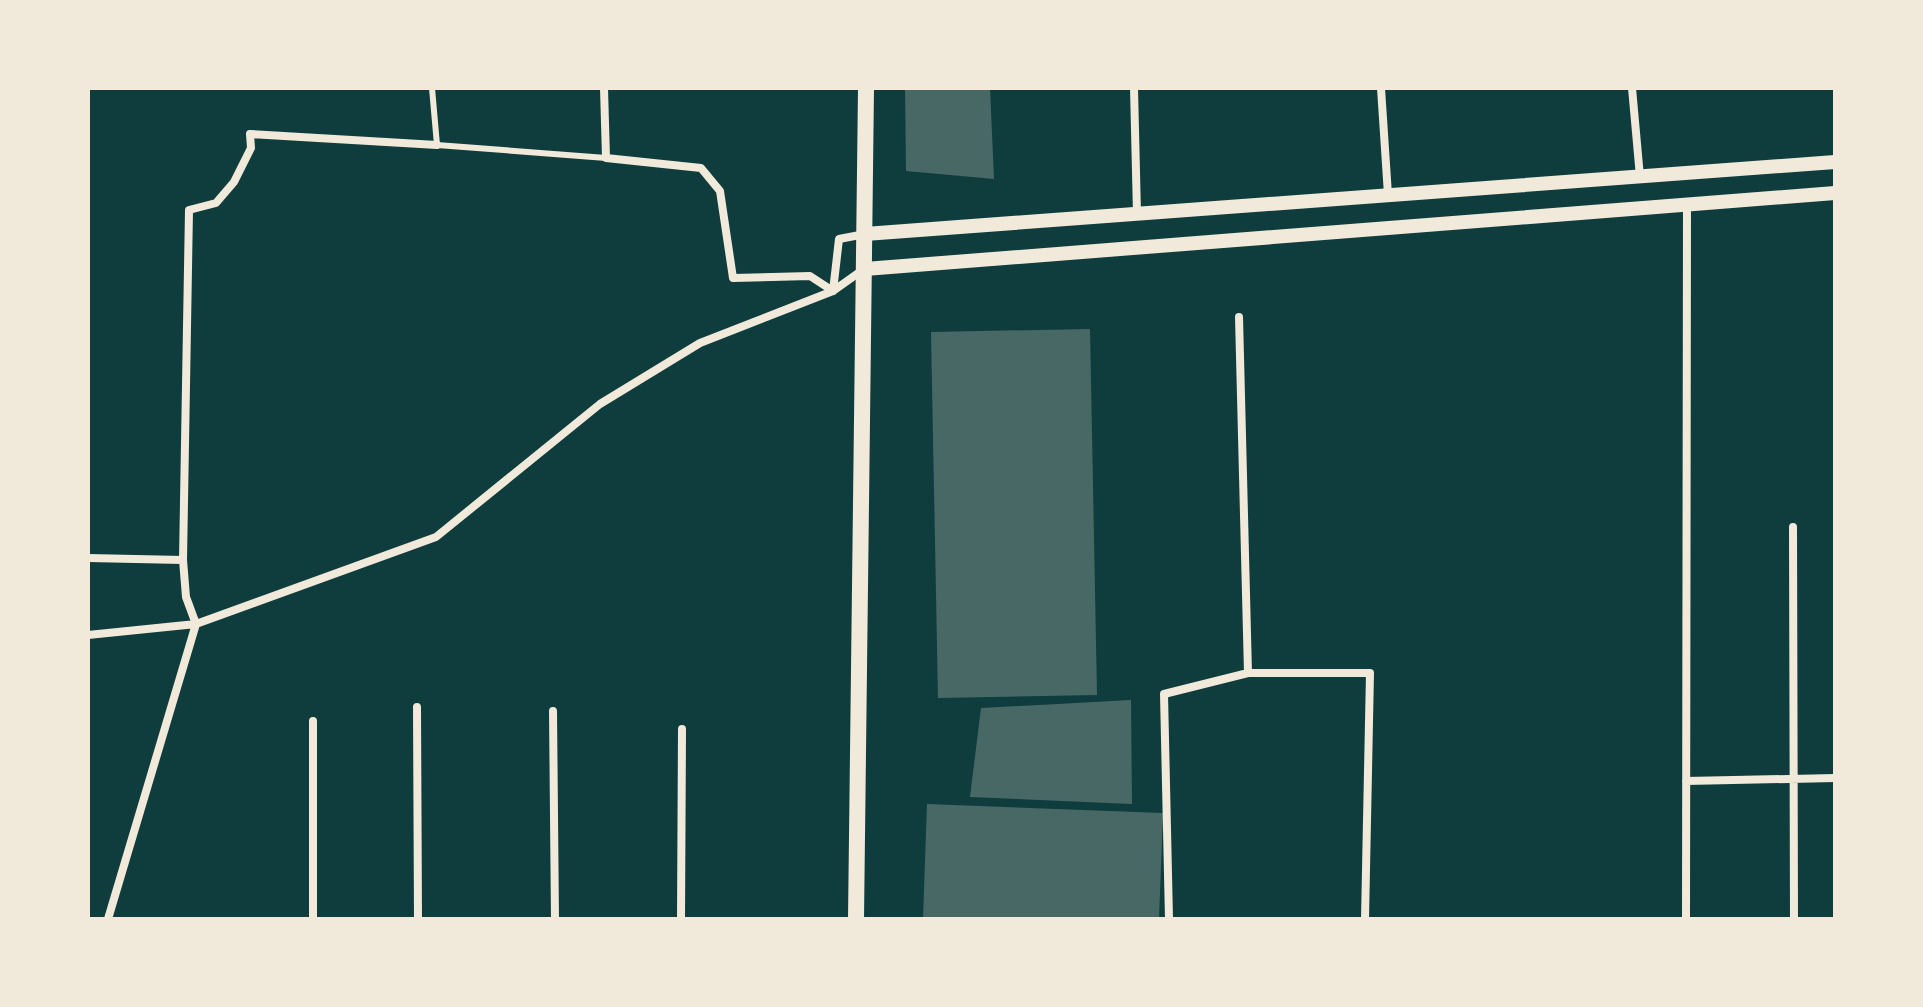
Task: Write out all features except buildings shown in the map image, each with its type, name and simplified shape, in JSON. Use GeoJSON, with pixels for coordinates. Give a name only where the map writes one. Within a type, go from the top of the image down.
{"type":"FeatureCollection","features":[{"type":"Feature","properties":{"kind":"main road"},"geometry":{"type":"LineString","coordinates":[[856,919],[866,88]]}},
{"type":"Feature","properties":{"kind":"street"},"geometry":{"type":"LineString","coordinates":[[604,88],[606,158],[701,168],[720,191],[733,278],[810,276],[833,291]]}},
{"type":"Feature","properties":{"kind":"street"},"geometry":{"type":"LineString","coordinates":[[1134,88],[1137,214]]}},
{"type":"Feature","properties":{"kind":"street"},"geometry":{"type":"LineString","coordinates":[[1381,88],[1388,195]]}},
{"type":"Feature","properties":{"kind":"street"},"geometry":{"type":"LineString","coordinates":[[1632,88],[1640,177]]}},
{"type":"Feature","properties":{"kind":"street"},"geometry":{"type":"LineString","coordinates":[[108,919],[196,624],[186,597],[183,560],[189,210],[216,203],[234,182],[251,148],[250,134],[437,145]]}},
{"type":"Feature","properties":{"kind":"street"},"geometry":{"type":"LineString","coordinates":[[833,291],[839,239],[865,234],[1835,162]]}},
{"type":"Feature","properties":{"kind":"street"},"geometry":{"type":"LineString","coordinates":[[88,635],[196,624],[436,537],[600,404],[700,343],[833,291],[865,269],[1835,193]]}},
{"type":"Feature","properties":{"kind":"street"},"geometry":{"type":"LineString","coordinates":[[1686,919],[1687,205]]}},
{"type":"Feature","properties":{"kind":"street"},"geometry":{"type":"LineString","coordinates":[[1239,317],[1248,673]]}},
{"type":"Feature","properties":{"kind":"street"},"geometry":{"type":"LineString","coordinates":[[1793,527],[1794,919]]}},
{"type":"Feature","properties":{"kind":"street"},"geometry":{"type":"LineString","coordinates":[[88,558],[183,560]]}},
{"type":"Feature","properties":{"kind":"street"},"geometry":{"type":"LineString","coordinates":[[1169,919],[1164,694],[1248,673],[1370,673],[1365,919]]}},
{"type":"Feature","properties":{"kind":"street"},"geometry":{"type":"LineString","coordinates":[[417,707],[418,919]]}},
{"type":"Feature","properties":{"kind":"street"},"geometry":{"type":"LineString","coordinates":[[553,711],[555,919]]}},
{"type":"Feature","properties":{"kind":"street"},"geometry":{"type":"LineString","coordinates":[[313,721],[313,919]]}},
{"type":"Feature","properties":{"kind":"street"},"geometry":{"type":"LineString","coordinates":[[681,919],[682,729]]}},
{"type":"Feature","properties":{"kind":"street"},"geometry":{"type":"LineString","coordinates":[[1686,781],[1835,778]]}},
{"type":"Feature","properties":{"kind":"lane"},"geometry":{"type":"LineString","coordinates":[[432,88],[437,145],[606,158]]}}]}
